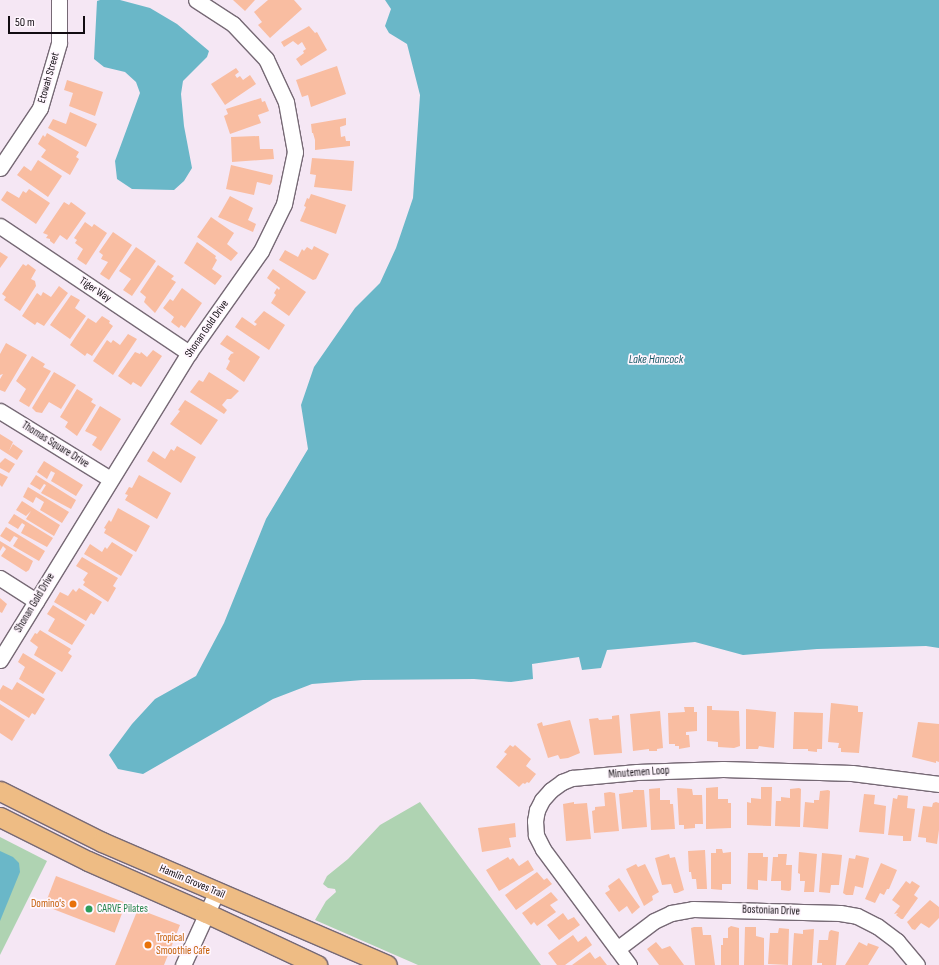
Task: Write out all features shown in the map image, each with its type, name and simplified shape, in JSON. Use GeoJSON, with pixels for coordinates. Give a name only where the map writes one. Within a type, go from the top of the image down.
{"type":"FeatureCollection","features":[{"type":"Feature","properties":{"kind":"main road","name":"Hamlin Groves Trail"},"geometry":{"type":"LineString","coordinates":[[0,791],[102,842],[216,893],[387,965]]}},
{"type":"Feature","properties":{"kind":"main road","name":"Hamlin Groves Trail"},"geometry":{"type":"LineString","coordinates":[[0,817],[88,861],[206,913],[317,965]]}},
{"type":"Feature","properties":{"kind":"street","name":"Etowah Street"},"geometry":{"type":"LineString","coordinates":[[0,168],[40,108],[59,43],[59,0]]}},
{"type":"Feature","properties":{"kind":"street","name":"Shonan Gold Drive"},"geometry":{"type":"LineString","coordinates":[[0,660],[110,479],[189,353],[261,251],[284,204],[294,152],[286,102],[266,59],[233,24],[196,0]]}},
{"type":"Feature","properties":{"kind":"street","name":"Tiger Way"},"geometry":{"type":"LineString","coordinates":[[0,226],[189,353]]}},
{"type":"Feature","properties":{"kind":"street","name":"Thomas Square Drive"},"geometry":{"type":"LineString","coordinates":[[0,411],[110,479]]}},
{"type":"Feature","properties":{"kind":"street"},"geometry":{"type":"LineString","coordinates":[[0,578],[36,601]]}},
{"type":"Feature","properties":{"kind":"street","name":"Minutemen Loop"},"geometry":{"type":"LineString","coordinates":[[629,965],[543,849],[536,835],[535,821],[537,810],[551,790],[562,782],[572,778],[637,772],[723,768],[852,773],[939,784]]}},
{"type":"Feature","properties":{"kind":"street"},"geometry":{"type":"LineString","coordinates":[[183,965],[216,893]]}},
{"type":"Feature","properties":{"kind":"street","name":"Bostonian Drive"},"geometry":{"type":"LineString","coordinates":[[618,949],[654,921],[671,913],[694,909],[840,914],[857,916],[877,926],[897,941],[917,965]]}},
{"type":"Feature","properties":{"kind":"green space"},"geometry":{"type":"Polygon","coordinates":[[[420,802],[541,965],[418,965],[315,920],[326,901],[336,892],[335,889],[328,888],[323,884],[327,876],[348,859],[380,825],[420,802]]]}},
{"type":"Feature","properties":{"kind":"green space"},"geometry":{"type":"Polygon","coordinates":[[[0,837],[47,861],[0,955],[0,837]]]}},
{"type":"Feature","properties":{"kind":"water"},"geometry":{"type":"Polygon","coordinates":[[[120,0],[150,8],[177,24],[209,51],[207,57],[183,81],[181,94],[184,126],[192,168],[184,181],[174,190],[132,189],[117,179],[115,161],[140,93],[136,82],[125,72],[104,67],[94,59],[97,1],[120,0]]]}},
{"type":"Feature","properties":{"kind":"water","name":"Lake Hancock"},"geometry":{"type":"Polygon","coordinates":[[[385,0],[939,0],[939,648],[926,646],[817,649],[743,655],[695,642],[607,650],[601,668],[582,670],[579,657],[532,664],[533,679],[511,682],[474,679],[363,680],[312,684],[273,699],[143,774],[118,769],[109,755],[132,724],[155,699],[196,676],[224,623],[266,519],[308,449],[301,405],[314,367],[355,308],[380,283],[396,248],[413,198],[420,95],[407,44],[389,33],[385,26],[391,9],[385,0]]]}},
{"type":"Feature","properties":{"kind":"water"},"geometry":{"type":"Polygon","coordinates":[[[0,851],[13,857],[19,863],[20,872],[0,921],[0,851]]]}},
{"type":"Feature","properties":{"kind":"building"},"geometry":{"type":"Polygon","coordinates":[[[233,0],[255,0],[245,11],[233,0]]]}},
{"type":"Feature","properties":{"kind":"building"},"geometry":{"type":"Polygon","coordinates":[[[268,0],[294,0],[302,9],[270,38],[258,25],[262,22],[254,12],[268,0]]]}},
{"type":"Feature","properties":{"kind":"building"},"geometry":{"type":"Polygon","coordinates":[[[309,26],[315,33],[317,32],[327,50],[301,66],[296,59],[304,53],[303,51],[306,49],[302,42],[298,45],[293,41],[284,47],[281,42],[309,26]]]}},
{"type":"Feature","properties":{"kind":"building"},"geometry":{"type":"Polygon","coordinates":[[[337,66],[346,94],[311,107],[308,95],[302,97],[296,80],[337,66]]]}},
{"type":"Feature","properties":{"kind":"building"},"geometry":{"type":"Polygon","coordinates":[[[236,68],[239,72],[235,75],[237,78],[240,76],[243,80],[250,75],[256,84],[225,105],[211,84],[236,68]]]}},
{"type":"Feature","properties":{"kind":"building"},"geometry":{"type":"Polygon","coordinates":[[[67,80],[103,92],[95,116],[69,106],[73,93],[64,90],[67,80]]]}},
{"type":"Feature","properties":{"kind":"building"},"geometry":{"type":"Polygon","coordinates":[[[261,98],[262,102],[265,101],[269,111],[258,115],[261,123],[230,134],[224,116],[228,114],[226,109],[261,98]]]}},
{"type":"Feature","properties":{"kind":"building"},"geometry":{"type":"Polygon","coordinates":[[[70,112],[97,124],[86,147],[48,128],[53,119],[66,124],[70,112]]]}},
{"type":"Feature","properties":{"kind":"building"},"geometry":{"type":"Polygon","coordinates":[[[346,118],[346,125],[340,127],[341,137],[345,136],[346,141],[350,141],[350,146],[315,150],[315,140],[312,133],[311,124],[346,118]]]}},
{"type":"Feature","properties":{"kind":"building"},"geometry":{"type":"Polygon","coordinates":[[[47,133],[79,152],[76,157],[79,159],[70,175],[41,157],[46,150],[38,144],[43,135],[45,137],[47,133]]]}},
{"type":"Feature","properties":{"kind":"building"},"geometry":{"type":"Polygon","coordinates":[[[259,136],[260,149],[273,149],[274,159],[232,162],[231,137],[259,136]]]}},
{"type":"Feature","properties":{"kind":"building"},"geometry":{"type":"Polygon","coordinates":[[[312,158],[354,161],[352,191],[314,187],[316,175],[310,174],[312,158]]]}},
{"type":"Feature","properties":{"kind":"building"},"geometry":{"type":"Polygon","coordinates":[[[38,160],[62,176],[48,197],[17,175],[24,166],[31,171],[38,160]]]}},
{"type":"Feature","properties":{"kind":"building"},"geometry":{"type":"Polygon","coordinates":[[[231,165],[273,175],[272,182],[270,185],[257,182],[254,195],[226,189],[231,165]]]}},
{"type":"Feature","properties":{"kind":"building"},"geometry":{"type":"Polygon","coordinates":[[[29,189],[50,203],[36,224],[1,200],[7,191],[19,198],[23,191],[26,193],[29,189]]]}},
{"type":"Feature","properties":{"kind":"building"},"geometry":{"type":"Polygon","coordinates":[[[311,194],[346,205],[336,234],[300,221],[306,207],[304,206],[307,198],[309,199],[311,194]]]}},
{"type":"Feature","properties":{"kind":"building"},"geometry":{"type":"Polygon","coordinates":[[[230,196],[253,208],[248,220],[256,224],[253,232],[218,217],[230,196]]]}},
{"type":"Feature","properties":{"kind":"building"},"geometry":{"type":"Polygon","coordinates":[[[64,202],[69,205],[71,202],[86,213],[67,240],[60,235],[54,244],[50,241],[50,239],[46,238],[48,235],[43,233],[64,202]]]}},
{"type":"Feature","properties":{"kind":"building"},"geometry":{"type":"Polygon","coordinates":[[[211,217],[234,233],[227,244],[238,253],[231,261],[197,237],[211,217]]]}},
{"type":"Feature","properties":{"kind":"building"},"geometry":{"type":"Polygon","coordinates":[[[85,222],[92,227],[94,224],[107,233],[86,265],[77,259],[83,249],[75,243],[77,240],[74,238],[85,222]]]}},
{"type":"Feature","properties":{"kind":"building"},"geometry":{"type":"Polygon","coordinates":[[[113,232],[132,245],[109,280],[100,274],[108,262],[101,259],[103,255],[99,252],[113,232]]]}},
{"type":"Feature","properties":{"kind":"building"},"geometry":{"type":"Polygon","coordinates":[[[197,242],[216,256],[215,258],[217,260],[212,269],[222,276],[215,285],[184,263],[197,242]]]}},
{"type":"Feature","properties":{"kind":"building"},"geometry":{"type":"Polygon","coordinates":[[[314,246],[329,254],[316,279],[313,280],[279,260],[285,250],[298,257],[302,249],[304,251],[307,247],[312,250],[314,246]]]}},
{"type":"Feature","properties":{"kind":"building"},"geometry":{"type":"Polygon","coordinates":[[[136,247],[156,261],[132,296],[123,290],[131,279],[119,271],[136,247]]]}},
{"type":"Feature","properties":{"kind":"building"},"geometry":{"type":"Polygon","coordinates":[[[0,252],[8,257],[0,268],[0,252]]]}},
{"type":"Feature","properties":{"kind":"building"},"geometry":{"type":"Polygon","coordinates":[[[23,264],[26,266],[28,264],[36,270],[31,279],[35,281],[36,286],[20,311],[4,300],[6,297],[2,294],[23,264]]]}},
{"type":"Feature","properties":{"kind":"building"},"geometry":{"type":"Polygon","coordinates":[[[158,265],[174,276],[171,279],[176,282],[155,313],[144,302],[146,297],[140,292],[158,265]]]}},
{"type":"Feature","properties":{"kind":"building"},"geometry":{"type":"Polygon","coordinates":[[[273,269],[306,292],[289,316],[271,303],[276,295],[274,293],[277,288],[279,290],[280,288],[267,278],[273,269]]]}},
{"type":"Feature","properties":{"kind":"building"},"geometry":{"type":"Polygon","coordinates":[[[59,286],[68,293],[44,326],[37,322],[35,325],[22,316],[37,293],[41,296],[43,292],[51,297],[59,286]]]}},
{"type":"Feature","properties":{"kind":"building"},"geometry":{"type":"Polygon","coordinates":[[[182,288],[202,303],[185,328],[181,325],[179,328],[171,322],[174,317],[163,308],[170,299],[173,301],[182,288]]]}},
{"type":"Feature","properties":{"kind":"building"},"geometry":{"type":"Polygon","coordinates":[[[71,295],[80,300],[75,308],[86,316],[70,339],[50,325],[71,295]]]}},
{"type":"Feature","properties":{"kind":"building"},"geometry":{"type":"Polygon","coordinates":[[[264,311],[285,325],[269,350],[235,327],[242,317],[255,326],[257,324],[254,322],[264,311]]]}},
{"type":"Feature","properties":{"kind":"building"},"geometry":{"type":"Polygon","coordinates":[[[102,316],[110,321],[109,323],[113,326],[92,356],[87,353],[85,356],[70,345],[88,318],[96,323],[102,316]]]}},
{"type":"Feature","properties":{"kind":"building"},"geometry":{"type":"Polygon","coordinates":[[[128,334],[137,339],[113,375],[93,361],[107,340],[111,343],[113,340],[120,345],[128,334]]]}},
{"type":"Feature","properties":{"kind":"building"},"geometry":{"type":"Polygon","coordinates":[[[227,335],[260,357],[244,382],[226,369],[230,361],[228,359],[231,354],[234,353],[220,344],[227,335]]]}},
{"type":"Feature","properties":{"kind":"building"},"geometry":{"type":"Polygon","coordinates":[[[6,343],[27,355],[5,392],[0,390],[0,379],[3,374],[0,375],[0,354],[6,343]]]}},
{"type":"Feature","properties":{"kind":"building"},"geometry":{"type":"Polygon","coordinates":[[[153,350],[162,356],[141,387],[133,382],[131,385],[118,376],[135,352],[140,354],[141,352],[147,357],[153,350]]]}},
{"type":"Feature","properties":{"kind":"building"},"geometry":{"type":"Polygon","coordinates":[[[32,356],[45,364],[43,367],[51,371],[29,407],[19,401],[26,389],[16,381],[32,356]]]}},
{"type":"Feature","properties":{"kind":"building"},"geometry":{"type":"Polygon","coordinates":[[[54,372],[76,385],[61,409],[49,402],[42,413],[36,412],[32,408],[54,372]]]}},
{"type":"Feature","properties":{"kind":"building"},"geometry":{"type":"Polygon","coordinates":[[[209,372],[239,391],[231,399],[227,399],[222,405],[227,410],[224,414],[190,392],[199,380],[203,382],[209,372]]]}},
{"type":"Feature","properties":{"kind":"building"},"geometry":{"type":"Polygon","coordinates":[[[77,389],[93,399],[91,402],[96,405],[77,436],[65,427],[68,422],[60,417],[77,389]]]}},
{"type":"Feature","properties":{"kind":"building"},"geometry":{"type":"Polygon","coordinates":[[[185,400],[218,420],[201,445],[170,424],[180,411],[178,410],[185,400]]]}},
{"type":"Feature","properties":{"kind":"building"},"geometry":{"type":"Polygon","coordinates":[[[100,406],[121,419],[101,451],[92,445],[97,437],[85,431],[100,406]]]}},
{"type":"Feature","properties":{"kind":"building"},"geometry":{"type":"Polygon","coordinates":[[[0,434],[13,442],[9,451],[13,444],[23,451],[17,460],[0,449],[0,434]]]}},
{"type":"Feature","properties":{"kind":"building"},"geometry":{"type":"Polygon","coordinates":[[[177,446],[196,457],[181,483],[147,461],[153,451],[165,459],[171,449],[174,451],[177,446]]]}},
{"type":"Feature","properties":{"kind":"building"},"geometry":{"type":"Polygon","coordinates":[[[5,458],[15,464],[9,473],[0,468],[0,463],[5,458]]]}},
{"type":"Feature","properties":{"kind":"building"},"geometry":{"type":"Polygon","coordinates":[[[44,461],[83,485],[76,496],[51,481],[55,473],[51,471],[47,479],[37,472],[44,461]]]}},
{"type":"Feature","properties":{"kind":"building"},"geometry":{"type":"Polygon","coordinates":[[[0,473],[8,477],[2,487],[0,485],[0,473]]]}},
{"type":"Feature","properties":{"kind":"building"},"geometry":{"type":"Polygon","coordinates":[[[36,475],[76,500],[71,509],[41,493],[46,485],[44,484],[40,490],[30,484],[36,475]]]}},
{"type":"Feature","properties":{"kind":"building"},"geometry":{"type":"Polygon","coordinates":[[[139,475],[171,493],[157,519],[125,500],[128,495],[125,494],[129,487],[132,488],[139,475]]]}},
{"type":"Feature","properties":{"kind":"building"},"geometry":{"type":"Polygon","coordinates":[[[28,487],[69,512],[62,523],[40,510],[44,502],[36,497],[33,503],[23,497],[28,487]]]}},
{"type":"Feature","properties":{"kind":"building"},"geometry":{"type":"Polygon","coordinates":[[[22,501],[60,525],[54,536],[26,519],[31,511],[26,516],[16,510],[22,501]]]}},
{"type":"Feature","properties":{"kind":"building"},"geometry":{"type":"Polygon","coordinates":[[[118,508],[150,526],[136,552],[104,533],[106,529],[104,528],[109,520],[111,522],[118,508]]]}},
{"type":"Feature","properties":{"kind":"building"},"geometry":{"type":"Polygon","coordinates":[[[14,514],[53,538],[47,547],[21,533],[25,525],[22,523],[18,529],[8,523],[14,514]]]}},
{"type":"Feature","properties":{"kind":"building"},"geometry":{"type":"Polygon","coordinates":[[[6,527],[45,551],[39,561],[13,546],[18,538],[14,536],[10,542],[0,536],[6,527]]]}},
{"type":"Feature","properties":{"kind":"building"},"geometry":{"type":"Polygon","coordinates":[[[0,541],[33,561],[29,570],[26,572],[1,556],[6,549],[3,546],[0,551],[0,541]]]}},
{"type":"Feature","properties":{"kind":"building"},"geometry":{"type":"Polygon","coordinates":[[[112,542],[133,555],[121,576],[84,554],[90,544],[102,552],[105,547],[107,549],[112,542]]]}},
{"type":"Feature","properties":{"kind":"building"},"geometry":{"type":"Polygon","coordinates":[[[82,557],[118,578],[113,586],[116,588],[108,602],[83,585],[85,582],[83,580],[88,573],[76,566],[82,557]]]}},
{"type":"Feature","properties":{"kind":"building"},"geometry":{"type":"Polygon","coordinates":[[[79,588],[102,602],[94,615],[91,613],[86,621],[54,602],[60,592],[68,596],[73,589],[76,592],[79,588]]]}},
{"type":"Feature","properties":{"kind":"building"},"geometry":{"type":"Polygon","coordinates":[[[0,598],[7,604],[2,613],[0,612],[0,598]]]}},
{"type":"Feature","properties":{"kind":"building"},"geometry":{"type":"Polygon","coordinates":[[[53,605],[85,625],[72,645],[48,631],[55,619],[47,614],[53,605]]]}},
{"type":"Feature","properties":{"kind":"building"},"geometry":{"type":"Polygon","coordinates":[[[40,630],[71,649],[68,653],[72,656],[62,672],[34,655],[38,647],[30,641],[35,633],[37,634],[40,630]]]}},
{"type":"Feature","properties":{"kind":"building"},"geometry":{"type":"Polygon","coordinates":[[[23,653],[56,673],[43,694],[19,679],[25,667],[18,662],[23,653]]]}},
{"type":"Feature","properties":{"kind":"building"},"geometry":{"type":"Polygon","coordinates":[[[17,682],[45,699],[35,715],[32,713],[29,718],[0,700],[0,690],[3,685],[12,690],[17,682]]]}},
{"type":"Feature","properties":{"kind":"building"},"geometry":{"type":"Polygon","coordinates":[[[831,703],[858,706],[858,712],[863,712],[859,753],[841,752],[841,748],[838,748],[839,743],[828,742],[831,703]]]}},
{"type":"Feature","properties":{"kind":"building"},"geometry":{"type":"Polygon","coordinates":[[[0,704],[25,720],[12,741],[0,733],[0,704]]]}},
{"type":"Feature","properties":{"kind":"building"},"geometry":{"type":"Polygon","coordinates":[[[707,706],[712,706],[712,710],[739,711],[740,746],[734,748],[718,747],[718,742],[707,741],[707,706]]]}},
{"type":"Feature","properties":{"kind":"building"},"geometry":{"type":"Polygon","coordinates":[[[684,707],[694,707],[694,712],[697,712],[697,731],[686,732],[686,735],[689,735],[690,747],[679,749],[679,746],[675,746],[675,744],[669,744],[668,713],[685,712],[684,707]]]}},
{"type":"Feature","properties":{"kind":"building"},"geometry":{"type":"Polygon","coordinates":[[[746,709],[776,712],[774,748],[759,746],[758,749],[746,749],[746,709]]]}},
{"type":"Feature","properties":{"kind":"building"},"geometry":{"type":"Polygon","coordinates":[[[660,711],[663,748],[657,749],[657,751],[649,751],[649,749],[633,751],[630,714],[660,711]]]}},
{"type":"Feature","properties":{"kind":"building"},"geometry":{"type":"Polygon","coordinates":[[[794,712],[823,713],[822,749],[817,749],[817,752],[808,751],[808,749],[793,749],[794,712]]]}},
{"type":"Feature","properties":{"kind":"building"},"geometry":{"type":"Polygon","coordinates":[[[619,715],[622,753],[594,755],[589,719],[612,719],[612,716],[619,715]]]}},
{"type":"Feature","properties":{"kind":"building"},"geometry":{"type":"Polygon","coordinates":[[[570,720],[580,753],[568,758],[560,759],[558,755],[548,758],[537,724],[542,722],[543,726],[570,720]]]}},
{"type":"Feature","properties":{"kind":"building"},"geometry":{"type":"Polygon","coordinates":[[[918,722],[939,724],[939,762],[936,761],[936,763],[912,757],[918,722]]]}},
{"type":"Feature","properties":{"kind":"building"},"geometry":{"type":"Polygon","coordinates":[[[510,745],[513,747],[515,745],[531,759],[526,766],[536,774],[529,783],[523,783],[519,787],[496,767],[507,754],[504,752],[510,745]]]}},
{"type":"Feature","properties":{"kind":"building"},"geometry":{"type":"Polygon","coordinates":[[[718,787],[718,799],[728,799],[728,803],[731,803],[731,828],[706,829],[706,788],[718,787]]]}},
{"type":"Feature","properties":{"kind":"building"},"geometry":{"type":"Polygon","coordinates":[[[761,787],[772,787],[771,826],[747,825],[747,802],[751,803],[751,798],[761,799],[761,787]]]}},
{"type":"Feature","properties":{"kind":"building"},"geometry":{"type":"Polygon","coordinates":[[[660,788],[660,800],[670,800],[670,804],[673,804],[675,829],[651,830],[649,789],[660,788]]]}},
{"type":"Feature","properties":{"kind":"building"},"geometry":{"type":"Polygon","coordinates":[[[677,788],[692,789],[693,795],[702,795],[703,824],[695,824],[695,828],[684,829],[684,825],[679,825],[677,788]]]}},
{"type":"Feature","properties":{"kind":"building"},"geometry":{"type":"Polygon","coordinates":[[[790,789],[801,789],[800,827],[775,826],[776,801],[781,801],[781,797],[790,798],[790,789]]]}},
{"type":"Feature","properties":{"kind":"building"},"geometry":{"type":"Polygon","coordinates":[[[633,790],[644,790],[647,827],[622,829],[619,794],[633,792],[633,790]]]}},
{"type":"Feature","properties":{"kind":"building"},"geometry":{"type":"Polygon","coordinates":[[[820,791],[830,791],[828,829],[803,827],[805,802],[814,803],[814,800],[819,800],[820,791]]]}},
{"type":"Feature","properties":{"kind":"building"},"geometry":{"type":"Polygon","coordinates":[[[604,793],[615,793],[619,831],[594,833],[592,811],[595,810],[595,807],[605,806],[604,793]]]}},
{"type":"Feature","properties":{"kind":"building"},"geometry":{"type":"Polygon","coordinates":[[[864,794],[875,795],[874,804],[886,806],[884,834],[859,832],[864,794]]]}},
{"type":"Feature","properties":{"kind":"building"},"geometry":{"type":"Polygon","coordinates":[[[898,795],[908,796],[907,808],[915,809],[911,841],[903,841],[903,836],[888,835],[893,798],[897,799],[898,795]]]}},
{"type":"Feature","properties":{"kind":"building"},"geometry":{"type":"Polygon","coordinates":[[[574,802],[574,804],[587,803],[591,839],[566,841],[563,804],[574,802]]]}},
{"type":"Feature","properties":{"kind":"building"},"geometry":{"type":"Polygon","coordinates":[[[933,803],[939,803],[939,830],[937,844],[926,842],[926,838],[918,837],[923,806],[932,807],[933,803]]]}},
{"type":"Feature","properties":{"kind":"building"},"geometry":{"type":"Polygon","coordinates":[[[515,823],[516,837],[509,838],[511,847],[482,852],[478,828],[515,823]]]}},
{"type":"Feature","properties":{"kind":"building"},"geometry":{"type":"Polygon","coordinates":[[[716,849],[722,849],[723,853],[731,852],[731,884],[722,884],[722,890],[711,889],[711,853],[716,853],[716,849]]]}},
{"type":"Feature","properties":{"kind":"building"},"geometry":{"type":"Polygon","coordinates":[[[705,850],[707,889],[697,889],[696,879],[692,879],[691,872],[689,872],[688,851],[705,850]]]}},
{"type":"Feature","properties":{"kind":"building"},"geometry":{"type":"Polygon","coordinates":[[[799,852],[817,854],[814,892],[804,892],[805,881],[800,881],[800,874],[798,873],[799,852]]]}},
{"type":"Feature","properties":{"kind":"building"},"geometry":{"type":"Polygon","coordinates":[[[748,853],[763,853],[763,857],[768,857],[767,881],[758,880],[758,890],[747,889],[748,853]]]}},
{"type":"Feature","properties":{"kind":"building"},"geometry":{"type":"Polygon","coordinates":[[[822,853],[842,855],[839,885],[831,885],[830,893],[819,892],[822,853]]]}},
{"type":"Feature","properties":{"kind":"building"},"geometry":{"type":"Polygon","coordinates":[[[669,854],[670,858],[675,857],[684,890],[677,893],[674,893],[671,884],[662,885],[655,858],[669,854]]]}},
{"type":"Feature","properties":{"kind":"building"},"geometry":{"type":"Polygon","coordinates":[[[778,854],[787,854],[786,865],[792,865],[791,890],[789,891],[781,890],[781,881],[771,881],[773,857],[778,857],[778,854]]]}},
{"type":"Feature","properties":{"kind":"building"},"geometry":{"type":"Polygon","coordinates":[[[856,855],[869,858],[863,888],[855,886],[853,895],[846,895],[843,893],[849,858],[855,859],[856,855]]]}},
{"type":"Feature","properties":{"kind":"building"},"geometry":{"type":"Polygon","coordinates":[[[508,857],[510,860],[513,858],[519,866],[528,860],[534,870],[499,891],[486,870],[508,857]]]}},
{"type":"Feature","properties":{"kind":"building"},"geometry":{"type":"Polygon","coordinates":[[[881,863],[897,870],[889,889],[887,889],[884,895],[880,893],[875,903],[865,899],[881,863]]]}},
{"type":"Feature","properties":{"kind":"building"},"geometry":{"type":"Polygon","coordinates":[[[636,864],[638,867],[645,864],[659,892],[652,896],[653,900],[644,906],[626,869],[636,864]]]}},
{"type":"Feature","properties":{"kind":"building"},"geometry":{"type":"Polygon","coordinates":[[[537,872],[544,880],[547,878],[552,884],[516,910],[505,895],[537,872]]]}},
{"type":"Feature","properties":{"kind":"building"},"geometry":{"type":"Polygon","coordinates":[[[56,876],[126,903],[115,933],[45,906],[56,876]]]}},
{"type":"Feature","properties":{"kind":"building"},"geometry":{"type":"Polygon","coordinates":[[[619,878],[640,907],[632,914],[627,906],[619,912],[605,893],[610,890],[608,886],[619,878]]]}},
{"type":"Feature","properties":{"kind":"building"},"geometry":{"type":"Polygon","coordinates":[[[906,881],[910,884],[912,881],[920,886],[914,895],[918,898],[903,919],[901,919],[896,915],[898,913],[894,914],[900,906],[892,900],[906,881]]]}},
{"type":"Feature","properties":{"kind":"building"},"geometry":{"type":"Polygon","coordinates":[[[551,892],[558,900],[550,905],[556,912],[537,926],[534,922],[531,925],[522,913],[551,892]]]}},
{"type":"Feature","properties":{"kind":"building"},"geometry":{"type":"Polygon","coordinates":[[[930,900],[939,907],[939,918],[929,928],[921,923],[915,930],[912,929],[907,922],[930,900]]]}},
{"type":"Feature","properties":{"kind":"building","name":"Tropical Smoothie Cafe"},"geometry":{"type":"Polygon","coordinates":[[[138,909],[180,925],[164,965],[115,965],[138,909]]]}},
{"type":"Feature","properties":{"kind":"building"},"geometry":{"type":"Polygon","coordinates":[[[563,913],[568,920],[574,917],[580,925],[559,940],[547,925],[563,913]]]}},
{"type":"Feature","properties":{"kind":"building"},"geometry":{"type":"Polygon","coordinates":[[[731,926],[739,928],[739,965],[721,965],[721,945],[723,945],[723,938],[728,938],[728,928],[731,926]]]}},
{"type":"Feature","properties":{"kind":"building"},"geometry":{"type":"Polygon","coordinates":[[[702,927],[703,935],[711,935],[715,965],[695,965],[691,928],[702,927]]]}},
{"type":"Feature","properties":{"kind":"building"},"geometry":{"type":"Polygon","coordinates":[[[745,927],[756,927],[756,936],[764,938],[764,965],[744,965],[745,927]]]}},
{"type":"Feature","properties":{"kind":"building"},"geometry":{"type":"Polygon","coordinates":[[[779,928],[789,929],[788,965],[768,964],[770,933],[778,933],[779,928]]]}},
{"type":"Feature","properties":{"kind":"building"},"geometry":{"type":"Polygon","coordinates":[[[814,929],[812,965],[792,965],[794,933],[803,934],[803,930],[814,929]]]}},
{"type":"Feature","properties":{"kind":"building"},"geometry":{"type":"Polygon","coordinates":[[[831,930],[839,932],[836,965],[822,965],[822,963],[817,963],[819,940],[828,940],[829,932],[831,930]]]}},
{"type":"Feature","properties":{"kind":"building"},"geometry":{"type":"Polygon","coordinates":[[[573,935],[578,942],[586,936],[592,945],[565,965],[557,965],[548,953],[573,935]]]}},
{"type":"Feature","properties":{"kind":"building"},"geometry":{"type":"Polygon","coordinates":[[[656,942],[662,949],[670,946],[684,965],[659,965],[647,949],[656,942]]]}},
{"type":"Feature","properties":{"kind":"building"},"geometry":{"type":"Polygon","coordinates":[[[859,942],[867,946],[868,943],[879,947],[868,965],[845,965],[859,942]]]}},
{"type":"Feature","properties":{"kind":"building"},"geometry":{"type":"Polygon","coordinates":[[[590,952],[595,959],[600,956],[607,965],[572,965],[590,952]]]}},
{"type":"Feature","properties":{"kind":"place","name":"Domino's"},"geometry":{"type":"Point","coordinates":[73,904]}},
{"type":"Feature","properties":{"kind":"place","name":"CARVE Pilates"},"geometry":{"type":"Point","coordinates":[89,909]}},
{"type":"Feature","properties":{"kind":"place","name":"Tropical Smoothie Cafe"},"geometry":{"type":"Point","coordinates":[148,945]}}]}
